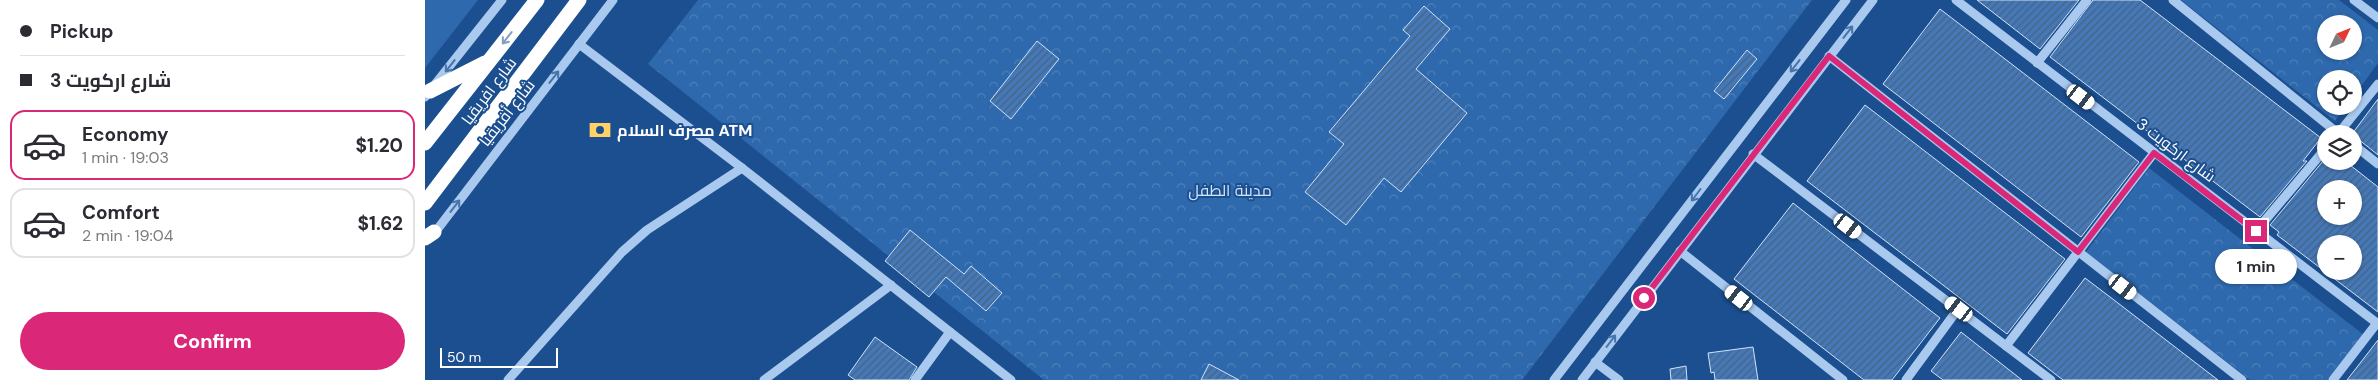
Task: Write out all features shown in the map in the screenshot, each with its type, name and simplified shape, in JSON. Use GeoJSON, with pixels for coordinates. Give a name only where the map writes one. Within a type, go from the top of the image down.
{"type":"FeatureCollection","features":[{"type":"Feature","properties":{"kind":"highway","name":"شارع افريقيا"},"geometry":{"type":"LineString","coordinates":[[425,143],[537,0]]}},
{"type":"Feature","properties":{"kind":"highway","name":"شارع افريقيا"},"geometry":{"type":"LineString","coordinates":[[425,203],[579,0]]}},
{"type":"Feature","properties":{"kind":"highway"},"geometry":{"type":"LineString","coordinates":[[427,94],[489,62]]}},
{"type":"Feature","properties":{"kind":"street"},"geometry":{"type":"LineString","coordinates":[[427,94],[502,0]]}},
{"type":"Feature","properties":{"kind":"street","name":"شارع أفريقيا"},"geometry":{"type":"LineString","coordinates":[[425,245],[430,235],[613,0]]}},
{"type":"Feature","properties":{"kind":"street"},"geometry":{"type":"LineString","coordinates":[[1554,380],[1846,0]]}},
{"type":"Feature","properties":{"kind":"street"},"geometry":{"type":"LineString","coordinates":[[1581,380],[1873,0]]}},
{"type":"Feature","properties":{"kind":"street","name":"شارع اركويت 3"},"geometry":{"type":"LineString","coordinates":[[1956,0],[2377,323]]}},
{"type":"Feature","properties":{"kind":"street"},"geometry":{"type":"LineString","coordinates":[[2037,63],[2087,0]]}},
{"type":"Feature","properties":{"kind":"street"},"geometry":{"type":"LineString","coordinates":[[2173,0],[2328,125]]}},
{"type":"Feature","properties":{"kind":"street"},"geometry":{"type":"LineString","coordinates":[[2354,0],[2378,18]]}},
{"type":"Feature","properties":{"kind":"street"},"geometry":{"type":"LineString","coordinates":[[579,44],[741,168],[1011,380]]}},
{"type":"Feature","properties":{"kind":"street"},"geometry":{"type":"LineString","coordinates":[[1829,56],[2242,380]]}},
{"type":"Feature","properties":{"kind":"street"},"geometry":{"type":"LineString","coordinates":[[2346,125],[2378,84]]}},
{"type":"Feature","properties":{"kind":"street"},"geometry":{"type":"LineString","coordinates":[[2362,151],[2378,164]]}},
{"type":"Feature","properties":{"kind":"street"},"geometry":{"type":"LineString","coordinates":[[2006,346],[2154,153]]}},
{"type":"Feature","properties":{"kind":"street"},"geometry":{"type":"LineString","coordinates":[[1753,154],[2051,380]]}},
{"type":"Feature","properties":{"kind":"street"},"geometry":{"type":"LineString","coordinates":[[2256,231],[2317,159]]}},
{"type":"Feature","properties":{"kind":"street"},"geometry":{"type":"LineString","coordinates":[[508,380],[623,252],[647,230],[741,168]]}},
{"type":"Feature","properties":{"kind":"street"},"geometry":{"type":"LineString","coordinates":[[1680,251],[1843,380]]}},
{"type":"Feature","properties":{"kind":"street"},"geometry":{"type":"LineString","coordinates":[[764,380],[891,285]]}},
{"type":"Feature","properties":{"kind":"street"},"geometry":{"type":"LineString","coordinates":[[1906,380],[1959,309]]}},
{"type":"Feature","properties":{"kind":"street"},"geometry":{"type":"LineString","coordinates":[[2333,380],[2377,323]]}},
{"type":"Feature","properties":{"kind":"street"},"geometry":{"type":"LineString","coordinates":[[915,380],[950,332]]}},
{"type":"Feature","properties":{"kind":"street"},"geometry":{"type":"LineString","coordinates":[[1595,362],[1619,380]]}},
{"type":"Feature","properties":{"kind":"green space"},"geometry":{"type":"Polygon","coordinates":[[[425,0],[478,0],[425,68],[425,0]]]}},
{"type":"Feature","properties":{"kind":"green space","name":"مدينة الطفل"},"geometry":{"type":"Polygon","coordinates":[[[698,0],[1812,0],[1522,380],[1044,380],[648,64],[698,0]]]}},
{"type":"Feature","properties":{"kind":"green space"},"geometry":{"type":"Polygon","coordinates":[[[2181,0],[2339,0],[2358,15],[2317,15],[2317,60],[2363,60],[2363,18],[2378,30],[2378,63],[2362,85],[2362,70],[2317,70],[2317,107],[2181,0]]]}},
{"type":"Feature","properties":{"kind":"green space"},"geometry":{"type":"Polygon","coordinates":[[[2327,115],[2339,115],[2335,121],[2327,115]]]}},
{"type":"Feature","properties":{"kind":"green space"},"geometry":{"type":"Polygon","coordinates":[[[2149,168],[2364,335],[2328,380],[2250,380],[2086,252],[2149,168]]]}},
{"type":"Feature","properties":{"kind":"building"},"geometry":{"type":"Polygon","coordinates":[[[1977,0],[2079,0],[2040,49],[1977,0]]]}},
{"type":"Feature","properties":{"kind":"building"},"geometry":{"type":"Polygon","coordinates":[[[2093,0],[2140,0],[2317,135],[2317,143],[2303,161],[2307,161],[2260,217],[2050,57],[2093,0]]]}},
{"type":"Feature","properties":{"kind":"building"},"geometry":{"type":"Polygon","coordinates":[[[1424,6],[1450,29],[1416,69],[1467,113],[1401,192],[1384,178],[1346,225],[1305,192],[1344,144],[1329,132],[1410,36],[1403,30],[1424,6]]]}},
{"type":"Feature","properties":{"kind":"building"},"geometry":{"type":"Polygon","coordinates":[[[1940,9],[2139,162],[2081,237],[1883,84],[1940,9]]]}},
{"type":"Feature","properties":{"kind":"building"},"geometry":{"type":"Polygon","coordinates":[[[1037,41],[1059,59],[1011,119],[990,101],[1037,41]]]}},
{"type":"Feature","properties":{"kind":"building"},"geometry":{"type":"Polygon","coordinates":[[[1747,50],[1757,59],[1724,99],[1714,91],[1747,50]]]}},
{"type":"Feature","properties":{"kind":"building"},"geometry":{"type":"Polygon","coordinates":[[[2378,99],[2378,155],[2362,142],[2362,125],[2359,125],[2378,99]]]}},
{"type":"Feature","properties":{"kind":"building"},"geometry":{"type":"Polygon","coordinates":[[[1865,105],[2065,259],[2007,334],[1807,181],[1865,105]]]}},
{"type":"Feature","properties":{"kind":"building"},"geometry":{"type":"Polygon","coordinates":[[[2317,168],[2317,170],[2356,170],[2378,187],[2378,312],[2336,280],[2362,280],[2362,235],[2317,235],[2317,265],[2277,235],[2279,232],[2270,225],[2317,168]]]}},
{"type":"Feature","properties":{"kind":"building"},"geometry":{"type":"Polygon","coordinates":[[[1793,203],[1940,318],[1892,380],[1864,380],[1734,279],[1793,203]]]}},
{"type":"Feature","properties":{"kind":"building"},"geometry":{"type":"Polygon","coordinates":[[[910,230],[964,274],[971,266],[1002,293],[986,311],[946,277],[929,297],[885,261],[910,230]]]}},
{"type":"Feature","properties":{"kind":"building"},"geometry":{"type":"Polygon","coordinates":[[[2085,278],[2218,380],[2063,380],[2028,353],[2085,278]]]}},
{"type":"Feature","properties":{"kind":"building"},"geometry":{"type":"Polygon","coordinates":[[[1961,332],[2022,380],[1943,380],[1931,371],[1961,332]]]}},
{"type":"Feature","properties":{"kind":"building"},"geometry":{"type":"Polygon","coordinates":[[[875,337],[917,367],[909,380],[855,380],[848,375],[875,337]]]}},
{"type":"Feature","properties":{"kind":"building"},"geometry":{"type":"Polygon","coordinates":[[[2378,340],[2378,380],[2347,380],[2378,340]]]}},
{"type":"Feature","properties":{"kind":"building"},"geometry":{"type":"Polygon","coordinates":[[[1753,347],[1758,380],[1715,380],[1714,372],[1711,373],[1708,353],[1753,347]]]}},
{"type":"Feature","properties":{"kind":"building"},"geometry":{"type":"Polygon","coordinates":[[[1209,364],[1239,380],[1201,380],[1209,364]]]}},
{"type":"Feature","properties":{"kind":"building"},"geometry":{"type":"Polygon","coordinates":[[[1686,366],[1687,380],[1671,380],[1670,369],[1686,366]]]}},
{"type":"Feature","properties":{"kind":"place","name":"مصرف السلام ATM"},"geometry":{"type":"Point","coordinates":[600,130]}},
{"type":"Feature","properties":{"kind":"route"},"geometry":{"type":"LineString","coordinates":[[1644,298],[1829,56],[2078,252],[2154,153],[2256,231]]}}]}
